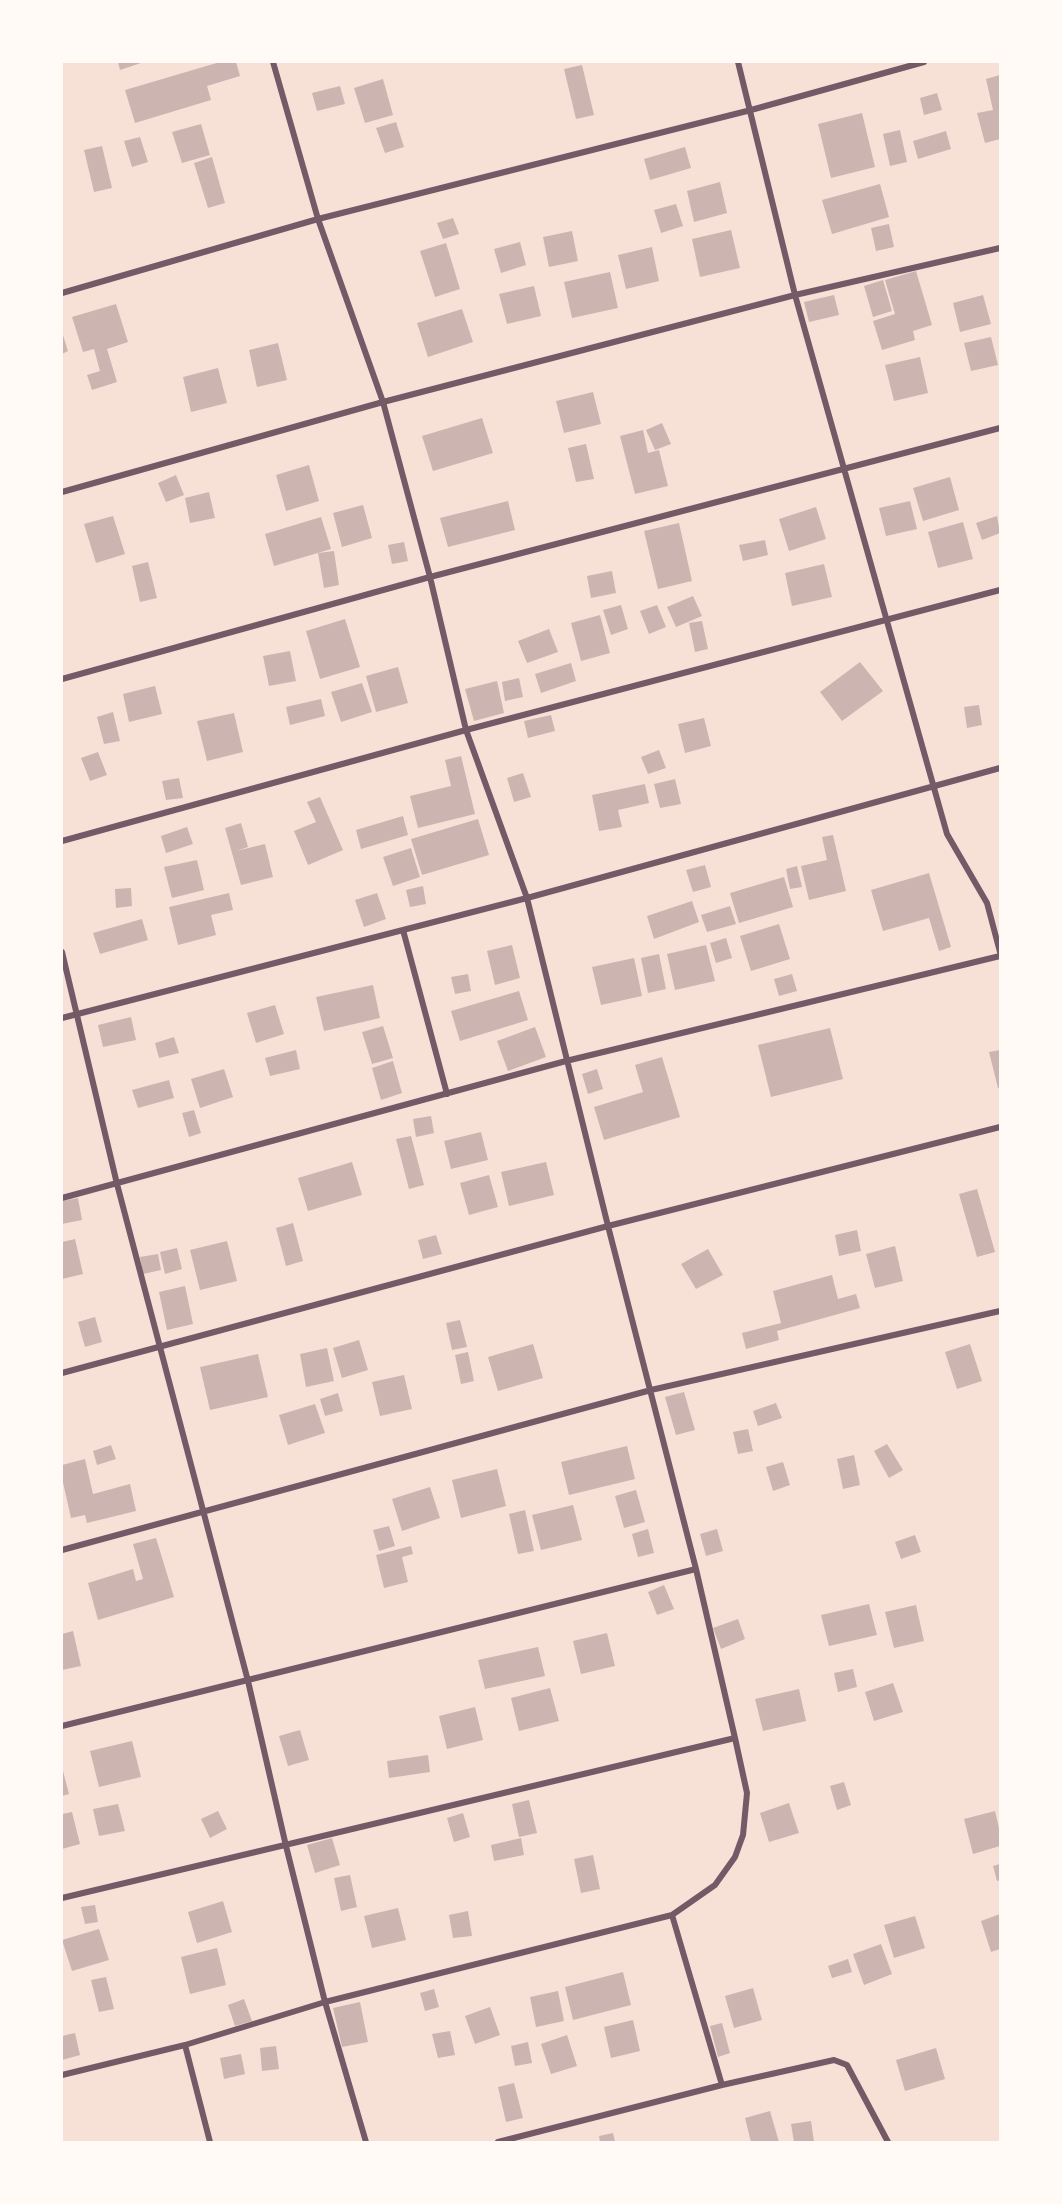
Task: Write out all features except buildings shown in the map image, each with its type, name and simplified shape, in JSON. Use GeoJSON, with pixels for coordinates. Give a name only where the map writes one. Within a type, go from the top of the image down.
{"type":"FeatureCollection","features":[{"type":"Feature","properties":{"kind":"street"},"geometry":{"type":"LineString","coordinates":[[62,2075],[185,2045],[325,2002],[672,1915],[715,1885],[735,1857],[743,1835],[747,1793],[735,1738],[696,1569],[566,1061],[527,898],[466,730],[430,577],[383,402],[318,219],[273,62]]}},
{"type":"Feature","properties":{"kind":"street"},"geometry":{"type":"LineString","coordinates":[[62,1198],[566,1061],[1000,954],[987,903],[947,834],[795,295],[738,62]]}},
{"type":"Feature","properties":{"kind":"street"},"geometry":{"type":"LineString","coordinates":[[62,292],[318,219],[751,111],[924,62]]}},
{"type":"Feature","properties":{"kind":"street"},"geometry":{"type":"LineString","coordinates":[[62,492],[383,402],[795,295],[1000,248]]}},
{"type":"Feature","properties":{"kind":"street"},"geometry":{"type":"LineString","coordinates":[[62,679],[430,577],[1000,428]]}},
{"type":"Feature","properties":{"kind":"street"},"geometry":{"type":"LineString","coordinates":[[62,841],[466,730],[1000,590]]}},
{"type":"Feature","properties":{"kind":"street"},"geometry":{"type":"LineString","coordinates":[[62,1018],[527,898],[1000,768]]}},
{"type":"Feature","properties":{"kind":"street"},"geometry":{"type":"LineString","coordinates":[[403,930],[447,1094]]}},
{"type":"Feature","properties":{"kind":"street"},"geometry":{"type":"LineString","coordinates":[[62,952],[117,1184],[248,1681],[325,2002],[366,2142]]}},
{"type":"Feature","properties":{"kind":"street"},"geometry":{"type":"LineString","coordinates":[[62,1373],[608,1226],[1000,1127]]}},
{"type":"Feature","properties":{"kind":"street"},"geometry":{"type":"LineString","coordinates":[[62,1550],[651,1390],[1000,1311]]}},
{"type":"Feature","properties":{"kind":"street"},"geometry":{"type":"LineString","coordinates":[[62,1726],[696,1569]]}},
{"type":"Feature","properties":{"kind":"street"},"geometry":{"type":"LineString","coordinates":[[62,1898],[735,1738]]}},
{"type":"Feature","properties":{"kind":"street"},"geometry":{"type":"LineString","coordinates":[[672,1915],[722,2085]]}},
{"type":"Feature","properties":{"kind":"street"},"geometry":{"type":"LineString","coordinates":[[185,2045],[210,2142]]}},
{"type":"Feature","properties":{"kind":"street"},"geometry":{"type":"LineString","coordinates":[[498,2142],[722,2085],[834,2060],[847,2065],[888,2142]]}}]}
